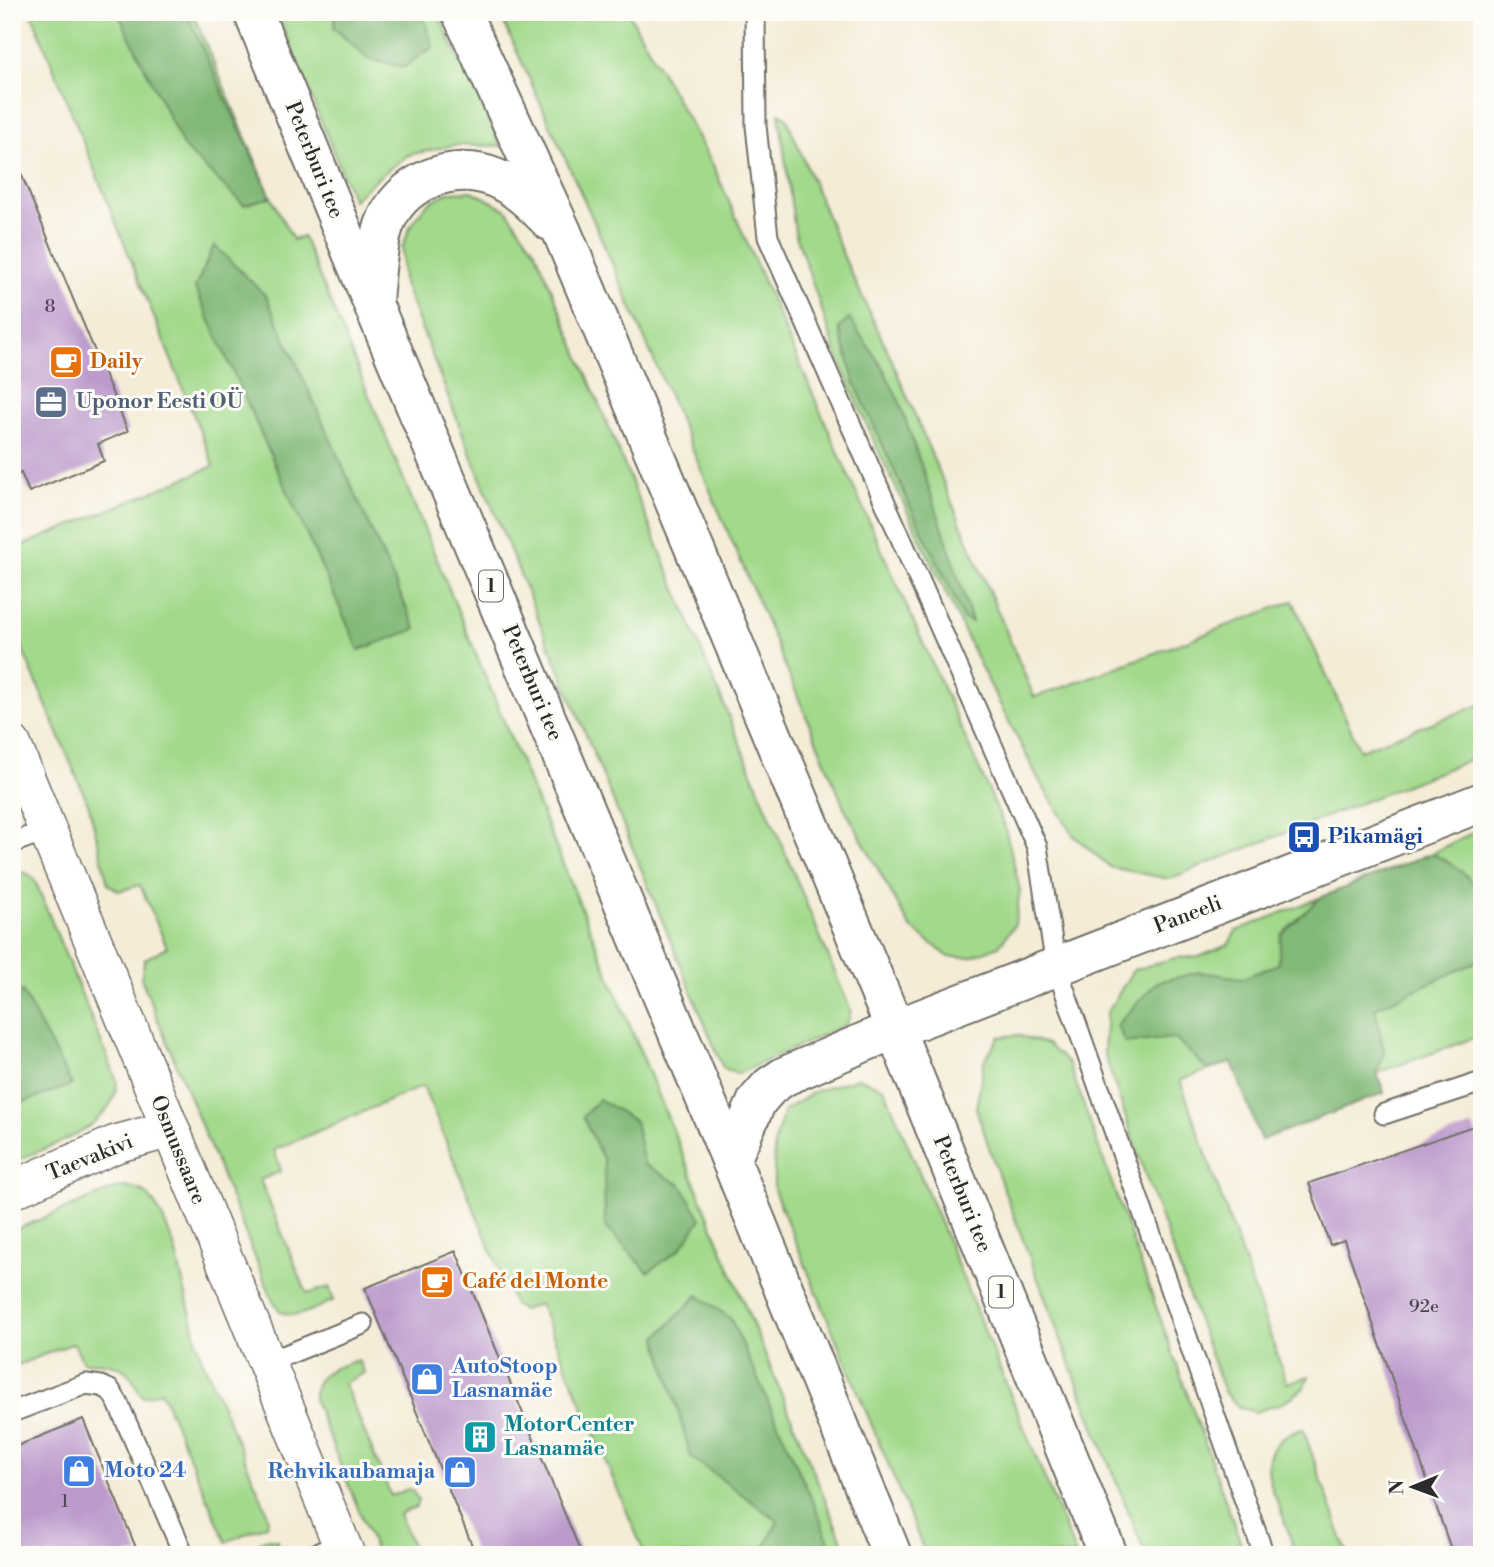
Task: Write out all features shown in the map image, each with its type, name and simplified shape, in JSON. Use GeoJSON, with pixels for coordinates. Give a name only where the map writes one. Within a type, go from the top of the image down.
{"type":"FeatureCollection","features":[{"type":"Feature","properties":{"kind":"main road","name":"Peterburi tee"},"geometry":{"type":"LineString","coordinates":[[461,12],[562,233],[895,1029],[1108,1555]]}},
{"type":"Feature","properties":{"kind":"main road","name":"Peterburi tee"},"geometry":{"type":"LineString","coordinates":[[244,13],[270,52],[731,1160],[892,1555]]}},
{"type":"Feature","properties":{"kind":"main road"},"geometry":{"type":"LineString","coordinates":[[373,304],[377,260],[384,226],[398,199],[422,181],[446,173],[476,172],[496,178],[519,191],[562,233]]}},
{"type":"Feature","properties":{"kind":"main road","name":"Paneeli"},"geometry":{"type":"LineString","coordinates":[[895,1029],[1482,802]]}},
{"type":"Feature","properties":{"kind":"main road"},"geometry":{"type":"LineString","coordinates":[[731,1160],[757,1101],[770,1086],[785,1076],[895,1029]]}},
{"type":"Feature","properties":{"kind":"street","name":"Osmussaare"},"geometry":{"type":"LineString","coordinates":[[12,744],[266,1363],[333,1551]]}},
{"type":"Feature","properties":{"kind":"street","name":"Taevakivi"},"geometry":{"type":"LineString","coordinates":[[12,1190],[116,1144],[170,1129]]}},
{"type":"Feature","properties":{"kind":"lane"},"geometry":{"type":"LineString","coordinates":[[755,12],[756,126],[768,237],[1037,846],[1056,966],[1264,1555]]}},
{"type":"Feature","properties":{"kind":"lane"},"geometry":{"type":"LineString","coordinates":[[12,843],[47,830]]}},
{"type":"Feature","properties":{"kind":"lane"},"geometry":{"type":"LineString","coordinates":[[1384,1114],[1482,1082]]}},
{"type":"Feature","properties":{"kind":"lane"},"geometry":{"type":"LineString","coordinates":[[266,1363],[363,1324]]}},
{"type":"Feature","properties":{"kind":"lane"},"geometry":{"type":"LineString","coordinates":[[12,1412],[86,1384],[110,1390],[184,1555]]}},
{"type":"Feature","properties":{"kind":"green space"},"geometry":{"type":"Polygon","coordinates":[[[31,12],[193,14],[271,197],[293,240],[303,236],[578,895],[848,1555],[645,1555],[540,1304],[522,1310],[514,1305],[423,1086],[274,1150],[281,1171],[260,1180],[307,1294],[329,1287],[334,1300],[293,1315],[280,1311],[273,1301],[141,978],[145,959],[167,947],[140,885],[119,891],[108,884],[89,806],[12,625],[12,550],[214,466],[31,12]]]}},
{"type":"Feature","properties":{"kind":"green space"},"geometry":{"type":"Polygon","coordinates":[[[122,12],[186,12],[271,197],[244,205],[184,148],[119,15],[122,12]]]}},
{"type":"Feature","properties":{"kind":"green space"},"geometry":{"type":"Polygon","coordinates":[[[277,12],[437,12],[501,146],[455,145],[408,155],[353,200],[277,12]]]}},
{"type":"Feature","properties":{"kind":"green space"},"geometry":{"type":"Polygon","coordinates":[[[335,12],[422,12],[433,47],[404,67],[368,59],[334,28],[335,12]]]}},
{"type":"Feature","properties":{"kind":"green space"},"geometry":{"type":"Polygon","coordinates":[[[499,12],[628,12],[713,165],[1005,827],[1020,890],[1015,924],[999,946],[971,957],[949,957],[910,927],[844,807],[595,224],[499,12]]]}},
{"type":"Feature","properties":{"kind":"green space"},"geometry":{"type":"Polygon","coordinates":[[[779,113],[786,117],[1034,697],[1293,601],[1360,750],[1482,704],[1482,755],[1169,879],[1110,867],[1074,836],[1040,782],[981,667],[873,439],[837,355],[795,232],[779,113]]]}},
{"type":"Feature","properties":{"kind":"green space"},"geometry":{"type":"Polygon","coordinates":[[[472,191],[506,209],[536,252],[851,1011],[847,1024],[738,1074],[723,1068],[473,460],[403,281],[402,248],[410,227],[427,204],[448,192],[472,191]]]}},
{"type":"Feature","properties":{"kind":"green space"},"geometry":{"type":"Polygon","coordinates":[[[214,245],[266,296],[416,629],[359,650],[195,288],[214,245]]]}},
{"type":"Feature","properties":{"kind":"green space"},"geometry":{"type":"Polygon","coordinates":[[[849,318],[883,368],[899,401],[972,622],[963,619],[855,384],[839,328],[849,318]]]}},
{"type":"Feature","properties":{"kind":"green space"},"geometry":{"type":"Polygon","coordinates":[[[1482,828],[1482,1035],[1377,1073],[1384,1093],[1261,1140],[1232,1062],[1180,1080],[1287,1383],[1309,1376],[1304,1388],[1279,1404],[1255,1412],[1239,1407],[1224,1392],[1104,1053],[1107,1013],[1133,970],[1175,958],[1199,957],[1228,945],[1236,931],[1432,853],[1482,828]]]}},
{"type":"Feature","properties":{"kind":"green space"},"geometry":{"type":"Polygon","coordinates":[[[1432,853],[1462,872],[1474,884],[1482,899],[1482,957],[1375,1008],[1384,1052],[1377,1073],[1384,1093],[1261,1140],[1232,1062],[1208,1070],[1175,1038],[1125,1043],[1117,1025],[1157,982],[1200,972],[1243,978],[1278,964],[1281,935],[1320,898],[1432,853]]]}},
{"type":"Feature","properties":{"kind":"green space"},"geometry":{"type":"Polygon","coordinates":[[[20,872],[29,875],[36,883],[117,1081],[114,1097],[93,1123],[78,1134],[12,1162],[12,875],[20,872]]]}},
{"type":"Feature","properties":{"kind":"green space"},"geometry":{"type":"Polygon","coordinates":[[[22,991],[72,1085],[12,1106],[12,996],[22,991]]]}},
{"type":"Feature","properties":{"kind":"green space"},"geometry":{"type":"Polygon","coordinates":[[[1017,1035],[1047,1044],[1069,1064],[1245,1555],[1146,1555],[998,1174],[976,1108],[984,1062],[999,1037],[1017,1035]]]}},
{"type":"Feature","properties":{"kind":"green space"},"geometry":{"type":"Polygon","coordinates":[[[858,1078],[884,1088],[1076,1555],[926,1555],[774,1190],[774,1145],[784,1111],[816,1091],[858,1078]]]}},
{"type":"Feature","properties":{"kind":"green space"},"geometry":{"type":"Polygon","coordinates":[[[599,1099],[635,1121],[644,1164],[681,1185],[701,1219],[680,1249],[648,1272],[605,1226],[604,1161],[583,1117],[599,1099]]]}},
{"type":"Feature","properties":{"kind":"green space"},"geometry":{"type":"Polygon","coordinates":[[[123,1187],[138,1189],[146,1194],[166,1225],[175,1249],[200,1354],[266,1509],[266,1525],[226,1542],[161,1391],[143,1397],[133,1379],[121,1368],[83,1362],[74,1343],[12,1367],[12,1231],[123,1187]]]}},
{"type":"Feature","properties":{"kind":"green space"},"geometry":{"type":"Polygon","coordinates":[[[698,1295],[731,1319],[834,1555],[761,1555],[778,1521],[691,1457],[657,1337],[698,1295]]]}},
{"type":"Feature","properties":{"kind":"green space"},"geometry":{"type":"Polygon","coordinates":[[[358,1360],[364,1373],[344,1383],[391,1496],[408,1489],[412,1490],[418,1500],[416,1507],[399,1514],[416,1555],[377,1555],[314,1400],[314,1390],[321,1376],[334,1368],[358,1360]]]}},
{"type":"Feature","properties":{"kind":"green space"},"geometry":{"type":"Polygon","coordinates":[[[1303,1429],[1348,1555],[1296,1555],[1272,1488],[1268,1467],[1271,1451],[1287,1435],[1303,1429]]]}},
{"type":"Feature","properties":{"kind":"green space"},"geometry":{"type":"Polygon","coordinates":[[[267,1539],[277,1540],[277,1544],[254,1555],[233,1555],[267,1539]]]}},
{"type":"Feature","properties":{"kind":"building"},"geometry":{"type":"Polygon","coordinates":[[[12,152],[128,431],[98,444],[104,461],[29,492],[21,473],[12,476],[12,152]]]}},
{"type":"Feature","properties":{"kind":"building"},"geometry":{"type":"Polygon","coordinates":[[[1473,1126],[1482,1152],[1482,1555],[1453,1555],[1344,1240],[1330,1245],[1309,1183],[1473,1126]]]}},
{"type":"Feature","properties":{"kind":"building","name":"MotorCenter Lasnamäe"},"geometry":{"type":"Polygon","coordinates":[[[456,1251],[582,1555],[476,1555],[365,1288],[456,1251]]]}},
{"type":"Feature","properties":{"kind":"building"},"geometry":{"type":"Polygon","coordinates":[[[83,1419],[139,1555],[12,1555],[12,1448],[83,1419]]]}},
{"type":"Feature","properties":{"kind":"place","name":"Daily"},"geometry":{"type":"Point","coordinates":[66,362]}},
{"type":"Feature","properties":{"kind":"place","name":"Uponor Eesti OÜ"},"geometry":{"type":"Point","coordinates":[51,402]}},
{"type":"Feature","properties":{"kind":"place","name":"Pikamägi"},"geometry":{"type":"Point","coordinates":[1304,837]}},
{"type":"Feature","properties":{"kind":"place","name":"Café del Monte"},"geometry":{"type":"Point","coordinates":[437,1282]}},
{"type":"Feature","properties":{"kind":"place","name":"AutoStoop Lasnamäe"},"geometry":{"type":"Point","coordinates":[427,1379]}},
{"type":"Feature","properties":{"kind":"place","name":"MotorCenter Lasnamäe"},"geometry":{"type":"Point","coordinates":[480,1437]}},
{"type":"Feature","properties":{"kind":"place","name":"Moto 24"},"geometry":{"type":"Point","coordinates":[79,1471]}},
{"type":"Feature","properties":{"kind":"place","name":"Rehvikaubamaja"},"geometry":{"type":"Point","coordinates":[460,1472]}}]}
